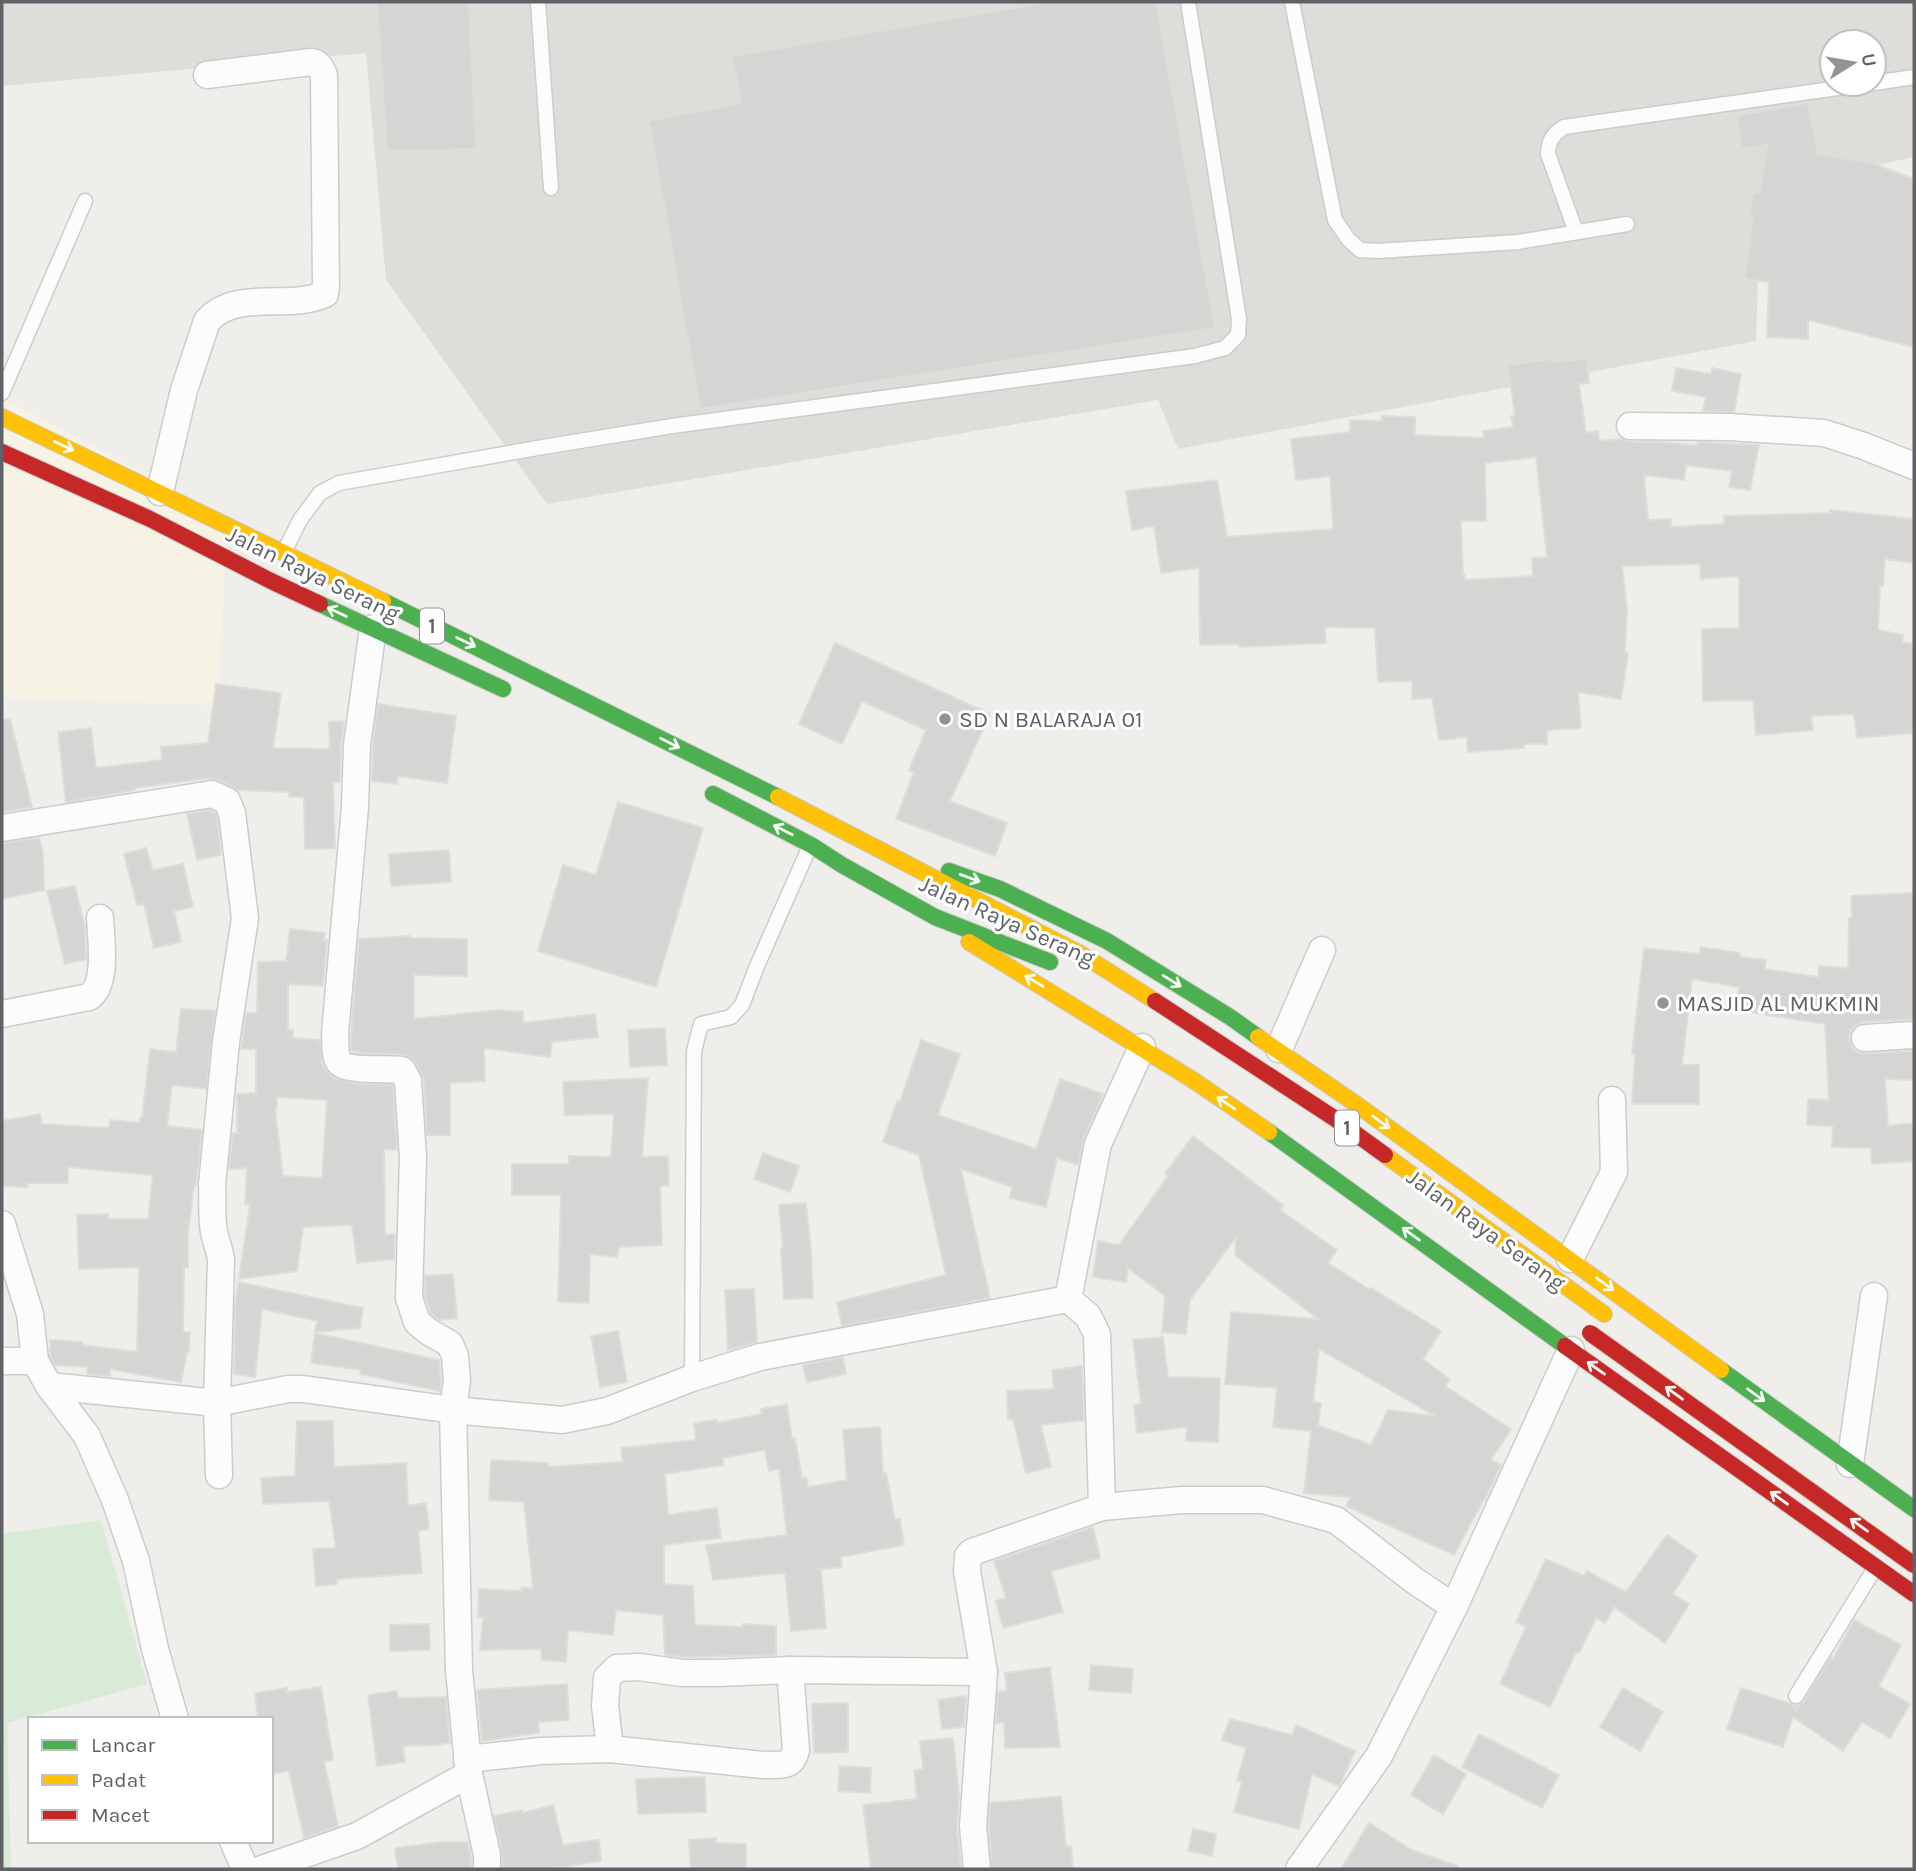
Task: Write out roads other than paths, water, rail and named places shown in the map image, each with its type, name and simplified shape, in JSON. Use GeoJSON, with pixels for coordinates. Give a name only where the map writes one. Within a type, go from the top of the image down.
{"type":"FeatureCollection","features":[{"type":"Feature","properties":{"kind":"main road","name":"Jalan Raya Serang"},"geometry":{"type":"LineString","coordinates":[[2,417],[594,705],[859,838],[1081,954],[1334,1118],[1615,1322]]}},
{"type":"Feature","properties":{"kind":"main road","name":"Jalan Raya Serang"},"geometry":{"type":"LineString","coordinates":[[2,452],[150,519],[271,581],[522,698]]}},
{"type":"Feature","properties":{"kind":"main road"},"geometry":{"type":"LineString","coordinates":[[150,519],[160,492]]}},
{"type":"Feature","properties":{"kind":"main road"},"geometry":{"type":"LineString","coordinates":[[271,581],[284,554]]}},
{"type":"Feature","properties":{"kind":"main road","name":"Jalan Raya Serang"},"geometry":{"type":"LineString","coordinates":[[703,789],[811,845],[935,917],[1059,965]]}},
{"type":"Feature","properties":{"kind":"main road"},"geometry":{"type":"LineString","coordinates":[[859,838],[1000,889],[1107,941],[1279,1049],[1570,1259],[1674,1343],[1914,1509]]}},
{"type":"Feature","properties":{"kind":"main road"},"geometry":{"type":"LineString","coordinates":[[842,865],[1193,1080],[1314,1163],[1914,1594]]}},
{"type":"Feature","properties":{"kind":"main road"},"geometry":{"type":"LineString","coordinates":[[1579,1325],[1914,1565]]}},
{"type":"Feature","properties":{"kind":"main road"},"geometry":{"type":"LineString","coordinates":[[1652,1359],[1645,1380],[1652,1406]]}},
{"type":"Feature","properties":{"kind":"street"},"geometry":{"type":"LineString","coordinates":[[160,492],[184,390],[207,321],[212,315],[255,301],[298,300],[325,295],[324,75],[320,66],[311,62],[208,75]]}},
{"type":"Feature","properties":{"kind":"street"},"geometry":{"type":"LineString","coordinates":[[1630,426],[1729,426],[1824,433],[1914,466]]}},
{"type":"Feature","properties":{"kind":"street"},"geometry":{"type":"LineString","coordinates":[[373,628],[357,745],[355,807],[335,1033],[339,1062],[348,1068],[401,1070],[408,1081],[413,1157],[409,1298],[417,1322],[450,1344],[455,1356],[457,1380],[453,1410],[459,1670],[468,1767],[487,1855],[487,1869]]}},
{"type":"Feature","properties":{"kind":"street"},"geometry":{"type":"LineString","coordinates":[[2,828],[212,794],[227,801],[232,813],[245,918],[226,1042],[211,1206],[213,1230],[221,1260],[217,1403],[219,1475]]}},
{"type":"Feature","properties":{"kind":"street"},"geometry":{"type":"LineString","coordinates":[[2,1014],[89,998],[94,994],[102,965],[100,918]]}},
{"type":"Feature","properties":{"kind":"street"},"geometry":{"type":"LineString","coordinates":[[1279,1049],[1322,950]]}},
{"type":"Feature","properties":{"kind":"street"},"geometry":{"type":"LineString","coordinates":[[1865,1038],[1914,1035]]}},
{"type":"Feature","properties":{"kind":"street"},"geometry":{"type":"LineString","coordinates":[[1068,1299],[1098,1144],[1142,1047]]}},
{"type":"Feature","properties":{"kind":"street"},"geometry":{"type":"LineString","coordinates":[[1570,1259],[1614,1172],[1612,1100]]}},
{"type":"Feature","properties":{"kind":"street"},"geometry":{"type":"LineString","coordinates":[[2,1224],[30,1314],[35,1361],[49,1386],[87,1436],[115,1500],[136,1561],[155,1648],[174,1717]]}},
{"type":"Feature","properties":{"kind":"street"},"geometry":{"type":"LineString","coordinates":[[1850,1464],[1874,1296]]}},
{"type":"Feature","properties":{"kind":"street"},"geometry":{"type":"LineString","coordinates":[[49,1386],[217,1403],[303,1389],[453,1410],[562,1420],[607,1411],[692,1378],[760,1357],[1068,1299],[1088,1315],[1097,1334],[1102,1507]]}},
{"type":"Feature","properties":{"kind":"street"},"geometry":{"type":"LineString","coordinates":[[1299,1869],[1379,1756],[1454,1607],[1571,1350]]}},
{"type":"Feature","properties":{"kind":"street"},"geometry":{"type":"LineString","coordinates":[[2,1361],[35,1361]]}},
{"type":"Feature","properties":{"kind":"street"},"geometry":{"type":"LineString","coordinates":[[977,1869],[973,1826],[984,1672],[967,1572],[968,1556],[972,1552],[1102,1507],[1182,1500],[1263,1500],[1336,1520],[1415,1581],[1454,1607]]}},
{"type":"Feature","properties":{"kind":"street"},"geometry":{"type":"LineString","coordinates":[[610,1749],[605,1705],[607,1678],[617,1668],[639,1667],[694,1673],[790,1670],[984,1672]]}},
{"type":"Feature","properties":{"kind":"street"},"geometry":{"type":"LineString","coordinates":[[262,1869],[357,1836],[468,1767],[541,1751],[610,1749],[763,1765],[787,1764],[794,1758],[796,1750],[790,1670]]}},
{"type":"Feature","properties":{"kind":"street"},"geometry":{"type":"LineString","coordinates":[[234,1843],[244,1869]]}},
{"type":"Feature","properties":{"kind":"lane"},"geometry":{"type":"LineString","coordinates":[[538,2],[551,188]]}},
{"type":"Feature","properties":{"kind":"lane"},"geometry":{"type":"LineString","coordinates":[[284,554],[300,520],[320,493],[339,483],[672,426],[1182,358],[1225,348],[1238,335],[1240,319],[1188,2]]}},
{"type":"Feature","properties":{"kind":"lane"},"geometry":{"type":"LineString","coordinates":[[1292,2],[1335,220],[1348,239],[1360,250],[1518,242],[1628,224]]}},
{"type":"Feature","properties":{"kind":"lane"},"geometry":{"type":"LineString","coordinates":[[1888,81],[1914,77]]}},
{"type":"Feature","properties":{"kind":"lane"},"geometry":{"type":"LineString","coordinates":[[1576,233],[1548,154],[1548,145],[1555,133],[1564,127],[1818,91]]}},
{"type":"Feature","properties":{"kind":"lane"},"geometry":{"type":"LineString","coordinates":[[2,393],[85,201]]}},
{"type":"Feature","properties":{"kind":"lane"},"geometry":{"type":"LineString","coordinates":[[692,1378],[694,1051],[701,1024],[732,1017],[742,1005],[811,845]]}},
{"type":"Feature","properties":{"kind":"lane"},"geometry":{"type":"LineString","coordinates":[[1796,1696],[1876,1567]]}},
{"type":"Feature","properties":{"kind":"place","name":"SD N BALARAJA 01"},"geometry":{"type":"Point","coordinates":[945,719]}},
{"type":"Feature","properties":{"kind":"place","name":"MASJID AL MUKMIN"},"geometry":{"type":"Point","coordinates":[1663,1003]}}]}
